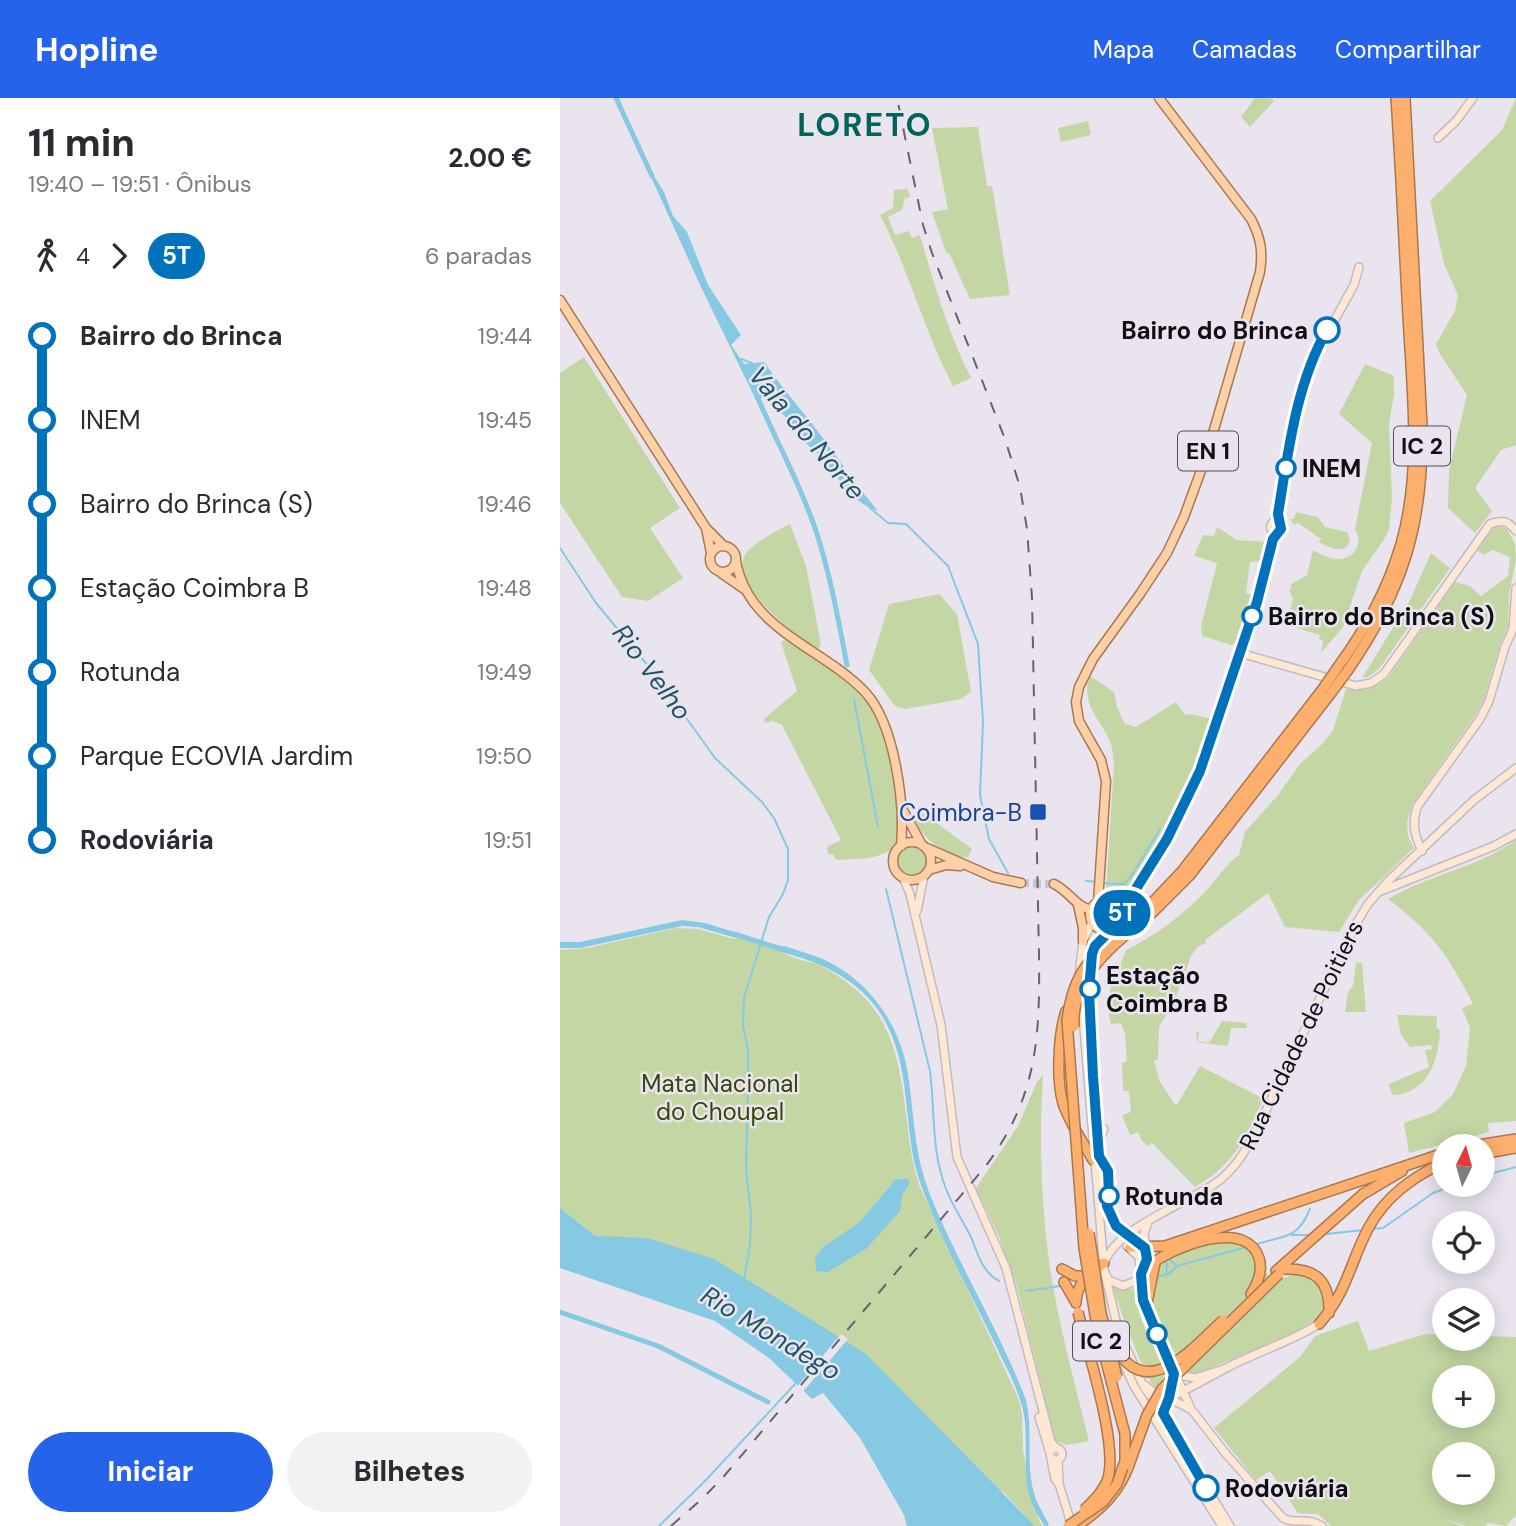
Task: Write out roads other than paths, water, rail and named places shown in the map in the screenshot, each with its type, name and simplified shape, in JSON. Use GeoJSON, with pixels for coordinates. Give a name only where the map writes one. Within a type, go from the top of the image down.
{"type":"FeatureCollection","features":[{"type":"Feature","properties":{"kind":"highway","name":"IC 2"},"geometry":{"type":"LineString","coordinates":[[1343,669],[1387,585],[1401,543],[1410,499],[1413,426],[1396,98]]}},
{"type":"Feature","properties":{"kind":"highway","name":"IC 2"},"geometry":{"type":"LineString","coordinates":[[1071,1525],[1108,1503],[1118,1491],[1129,1465],[1130,1439],[1101,1313],[1089,1240],[1073,1019],[1079,993],[1102,955],[1198,865],[1343,669],[1373,633],[1396,588],[1410,545],[1419,501],[1422,436],[1405,101]]}},
{"type":"Feature","properties":{"kind":"highway","name":"IC 2"},"geometry":{"type":"LineString","coordinates":[[1071,1525],[1103,1502],[1117,1484],[1125,1461],[1125,1434],[1097,1326],[1084,1248],[1067,1020],[1074,984],[1088,961],[1150,909]]}},
{"type":"Feature","properties":{"kind":"highway"},"geometry":{"type":"LineString","coordinates":[[1070,1000],[1063,1018],[1060,1046],[1061,1093],[1065,1109],[1096,1161]]}},
{"type":"Feature","properties":{"kind":"highway"},"geometry":{"type":"LineString","coordinates":[[1495,1142],[1516,1139]]}},
{"type":"Feature","properties":{"kind":"highway"},"geometry":{"type":"LineString","coordinates":[[1495,1152],[1516,1148]]}},
{"type":"Feature","properties":{"kind":"highway"},"geometry":{"type":"LineString","coordinates":[[1130,1247],[1165,1246],[1432,1161]]}},
{"type":"Feature","properties":{"kind":"highway"},"geometry":{"type":"LineString","coordinates":[[1129,1465],[1147,1415],[1162,1389],[1280,1271],[1363,1194],[1393,1176],[1432,1162]]}},
{"type":"Feature","properties":{"kind":"highway"},"geometry":{"type":"LineString","coordinates":[[1319,1324],[1340,1297],[1368,1227],[1382,1207],[1432,1165]]}},
{"type":"Feature","properties":{"kind":"highway"},"geometry":{"type":"LineString","coordinates":[[1141,1274],[1156,1261],[1178,1249],[1206,1240],[1228,1237],[1249,1242],[1259,1258],[1260,1277],[1251,1294]]}},
{"type":"Feature","properties":{"kind":"highway"},"geometry":{"type":"LineString","coordinates":[[1146,1308],[1156,1261]]}},
{"type":"Feature","properties":{"kind":"highway"},"geometry":{"type":"LineString","coordinates":[[1077,1308],[1077,1293],[1086,1276],[1104,1263]]}},
{"type":"Feature","properties":{"kind":"highway"},"geometry":{"type":"LineString","coordinates":[[1062,1269],[1075,1276],[1086,1276]]}},
{"type":"Feature","properties":{"kind":"highway"},"geometry":{"type":"LineString","coordinates":[[1101,1313],[1121,1357],[1140,1369],[1157,1371],[1180,1361],[1251,1294],[1280,1271],[1310,1271],[1321,1279],[1328,1290],[1329,1313]]}},
{"type":"Feature","properties":{"kind":"highway"},"geometry":{"type":"LineString","coordinates":[[1064,1282],[1077,1308],[1110,1441],[1111,1464],[1101,1493],[1071,1525]]}},
{"type":"Feature","properties":{"kind":"main road","name":"EN 1"},"geometry":{"type":"LineString","coordinates":[[1101,901],[1106,781],[1101,760],[1079,721],[1076,702],[1079,687],[1093,659],[1167,553],[1184,517],[1206,457],[1262,258],[1260,236],[1251,219],[1159,98]]}},
{"type":"Feature","properties":{"kind":"main road"},"geometry":{"type":"LineString","coordinates":[[560,300],[705,528],[724,546],[733,550],[744,589]]}},
{"type":"Feature","properties":{"kind":"main road"},"geometry":{"type":"LineString","coordinates":[[705,528],[711,565],[744,589],[775,627],[828,663],[866,694],[881,716],[890,743],[902,808],[901,846]]}},
{"type":"Feature","properties":{"kind":"main road"},"geometry":{"type":"LineString","coordinates":[[711,553],[717,547],[724,546]]}},
{"type":"Feature","properties":{"kind":"main road"},"geometry":{"type":"LineString","coordinates":[[721,573],[729,571],[736,561]]}},
{"type":"Feature","properties":{"kind":"main road"},"geometry":{"type":"LineString","coordinates":[[902,808],[931,858],[926,873]]}},
{"type":"Feature","properties":{"kind":"main road"},"geometry":{"type":"LineString","coordinates":[[968,867],[946,865],[916,880],[903,877],[897,872],[893,862],[894,855],[901,846],[913,842],[999,880],[1021,883]]}},
{"type":"Feature","properties":{"kind":"main road"},"geometry":{"type":"LineString","coordinates":[[1054,884],[1091,917],[1098,928],[1111,929],[1120,916],[1115,904],[1101,901],[1091,917]]}},
{"type":"Feature","properties":{"kind":"main road"},"geometry":{"type":"LineString","coordinates":[[1079,908],[1083,941]]}},
{"type":"Feature","properties":{"kind":"street"},"geometry":{"type":"LineString","coordinates":[[1438,138],[1456,121],[1473,98]]}},
{"type":"Feature","properties":{"kind":"street"},"geometry":{"type":"LineString","coordinates":[[1120,916],[1167,839],[1200,771],[1261,588],[1274,534],[1270,526],[1277,519],[1304,383],[1324,337],[1354,285],[1359,267]]}},
{"type":"Feature","properties":{"kind":"street"},"geometry":{"type":"LineString","coordinates":[[1240,653],[1356,686],[1371,684],[1384,674],[1490,524],[1506,522],[1516,531]]}},
{"type":"Feature","properties":{"kind":"street"},"geometry":{"type":"LineString","coordinates":[[1422,851],[1414,835],[1412,823],[1417,807],[1480,719],[1489,701],[1513,628],[1516,588]]}},
{"type":"Feature","properties":{"kind":"street","name":"Rua Cidade de Poitiers"},"geometry":{"type":"LineString","coordinates":[[1115,1247],[1136,1229],[1214,1184],[1231,1170],[1244,1154],[1354,927],[1368,904],[1474,800],[1516,768]]}},
{"type":"Feature","properties":{"kind":"street"},"geometry":{"type":"LineString","coordinates":[[1380,891],[1494,846],[1516,834]]}},
{"type":"Feature","properties":{"kind":"street"},"geometry":{"type":"LineString","coordinates":[[916,918],[919,894],[926,873]]}},
{"type":"Feature","properties":{"kind":"street"},"geometry":{"type":"LineString","coordinates":[[903,877],[911,894],[921,948],[941,1025],[957,1157],[1006,1268],[1032,1375],[1041,1427],[1054,1455],[1055,1479],[1060,1485],[1071,1525]]}},
{"type":"Feature","properties":{"kind":"street"},"geometry":{"type":"LineString","coordinates":[[1115,904],[1129,900]]}},
{"type":"Feature","properties":{"kind":"street"},"geometry":{"type":"LineString","coordinates":[[1091,917],[1083,941],[1079,972],[1108,1294],[1125,1366],[1134,1386],[1222,1526]]}},
{"type":"Feature","properties":{"kind":"street"},"geometry":{"type":"LineString","coordinates":[[1111,929],[1095,946],[1090,972],[1090,1024],[1098,1144],[1096,1161],[1107,1206],[1116,1226],[1145,1248]]}},
{"type":"Feature","properties":{"kind":"street"},"geometry":{"type":"LineString","coordinates":[[1098,1144],[1104,1129]]}},
{"type":"Feature","properties":{"kind":"street"},"geometry":{"type":"LineString","coordinates":[[1082,1161],[1096,1161],[1108,1171]]}},
{"type":"Feature","properties":{"kind":"street"},"geometry":{"type":"LineString","coordinates":[[1106,1275],[1123,1286],[1135,1282],[1147,1259],[1144,1233],[1149,1221]]}},
{"type":"Feature","properties":{"kind":"street"},"geometry":{"type":"LineString","coordinates":[[1116,1226],[1136,1229]]}},
{"type":"Feature","properties":{"kind":"street"},"geometry":{"type":"LineString","coordinates":[[1104,1263],[1109,1252],[1115,1247],[1130,1247],[1139,1257],[1146,1308],[1191,1409],[1226,1454],[1287,1521],[1311,1520],[1322,1526]]}},
{"type":"Feature","properties":{"kind":"street"},"geometry":{"type":"LineString","coordinates":[[1174,1374],[1195,1378],[1224,1369],[1304,1334],[1319,1324]]}},
{"type":"Feature","properties":{"kind":"street"},"geometry":{"type":"LineString","coordinates":[[1120,1338],[1143,1382],[1160,1398],[1169,1398],[1224,1369]]}},
{"type":"Feature","properties":{"kind":"street"},"geometry":{"type":"LineString","coordinates":[[1174,1374],[1169,1398],[1163,1410],[1164,1418],[1230,1526]]}},
{"type":"Feature","properties":{"kind":"street"},"geometry":{"type":"LineString","coordinates":[[1191,1409],[1191,1400],[1197,1385]]}},
{"type":"Feature","properties":{"kind":"street"},"geometry":{"type":"LineString","coordinates":[[1169,1398],[1191,1409]]}},
{"type":"Feature","properties":{"kind":"water"},"geometry":{"type":"Polygon","coordinates":[[[654,176],[664,192],[673,216],[687,232],[708,285],[741,335],[731,345],[744,364],[764,362],[878,511],[851,494],[832,469],[829,469],[827,462],[799,437],[800,433],[768,398],[765,396],[756,400],[701,287],[651,177],[654,176]]]}},
{"type":"Feature","properties":{"kind":"water"},"geometry":{"type":"Polygon","coordinates":[[[682,920],[705,923],[741,934],[736,938],[698,927],[682,926],[580,948],[560,948],[560,942],[580,942],[682,920]]]}},
{"type":"Feature","properties":{"kind":"water"},"geometry":{"type":"Polygon","coordinates":[[[781,947],[824,960],[845,972],[873,997],[893,1028],[906,1063],[918,1151],[929,1192],[1026,1400],[1032,1486],[1043,1513],[1038,1516],[1028,1488],[1026,1431],[1021,1403],[921,1185],[911,1143],[899,1057],[892,1036],[873,1003],[851,982],[825,967],[782,952],[781,947]]]}},
{"type":"Feature","properties":{"kind":"water"},"geometry":{"type":"Polygon","coordinates":[[[896,1179],[909,1179],[902,1195],[900,1211],[867,1248],[828,1272],[816,1271],[815,1258],[823,1247],[860,1222],[896,1179]]]}},
{"type":"Feature","properties":{"kind":"water","name":"Rio Mondego"},"geometry":{"type":"Polygon","coordinates":[[[560,1208],[595,1236],[647,1238],[714,1259],[866,1354],[1035,1526],[907,1526],[904,1515],[860,1438],[823,1393],[812,1399],[769,1358],[715,1321],[560,1268],[560,1208]]]}},
{"type":"Feature","properties":{"kind":"waterway","name":"Vala do Norte"},"geometry":{"type":"LineString","coordinates":[[616,98],[652,176]]}},
{"type":"Feature","properties":{"kind":"waterway","name":"Vala do Norte"},"geometry":{"type":"LineString","coordinates":[[741,359],[752,363]]}},
{"type":"Feature","properties":{"kind":"waterway"},"geometry":{"type":"LineString","coordinates":[[756,394],[815,528],[847,665]]}},
{"type":"Feature","properties":{"kind":"waterway","name":"Vala do Norte"},"geometry":{"type":"LineString","coordinates":[[870,508],[888,523],[906,524],[948,566],[978,644],[983,722],[980,795],[989,839],[1008,873]]}},
{"type":"Feature","properties":{"kind":"waterway","name":"Rio Velho"},"geometry":{"type":"LineString","coordinates":[[560,548],[596,603],[654,673],[715,758],[762,802],[774,818],[788,849],[788,880],[769,917],[744,998],[743,1025],[748,1051],[746,1169],[751,1215],[744,1281]]}},
{"type":"Feature","properties":{"kind":"waterway"},"geometry":{"type":"LineString","coordinates":[[854,699],[878,827]]}},
{"type":"Feature","properties":{"kind":"waterway"},"geometry":{"type":"LineString","coordinates":[[1103,883],[1124,884],[1160,829]]}},
{"type":"Feature","properties":{"kind":"waterway"},"geometry":{"type":"LineString","coordinates":[[1086,881],[1098,882]]}},
{"type":"Feature","properties":{"kind":"waterway"},"geometry":{"type":"LineString","coordinates":[[886,889],[930,1071],[941,1174],[948,1195],[981,1262],[988,1273],[999,1281]]}},
{"type":"Feature","properties":{"kind":"waterway"},"geometry":{"type":"LineString","coordinates":[[734,934],[785,950]]}},
{"type":"Feature","properties":{"kind":"waterway"},"geometry":{"type":"LineString","coordinates":[[1495,1173],[1516,1167]]}},
{"type":"Feature","properties":{"kind":"waterway"},"geometry":{"type":"LineString","coordinates":[[1371,1229],[1383,1228],[1432,1194]]}},
{"type":"Feature","properties":{"kind":"waterway"},"geometry":{"type":"LineString","coordinates":[[1254,1245],[1294,1232],[1310,1209]]}},
{"type":"Feature","properties":{"kind":"waterway"},"geometry":{"type":"LineString","coordinates":[[1327,1234],[1363,1230]]}},
{"type":"Feature","properties":{"kind":"waterway"},"geometry":{"type":"LineString","coordinates":[[1292,1235],[1309,1235]]}},
{"type":"Feature","properties":{"kind":"waterway"},"geometry":{"type":"LineString","coordinates":[[1177,1266],[1247,1247]]}},
{"type":"Feature","properties":{"kind":"waterway"},"geometry":{"type":"LineString","coordinates":[[1160,1276],[1169,1274],[1177,1266],[1169,1259]]}},
{"type":"Feature","properties":{"kind":"waterway"},"geometry":{"type":"LineString","coordinates":[[1166,1275],[1167,1263]]}},
{"type":"Feature","properties":{"kind":"waterway"},"geometry":{"type":"LineString","coordinates":[[1026,1291],[1060,1286]]}},
{"type":"Feature","properties":{"kind":"waterway"},"geometry":{"type":"LineString","coordinates":[[560,1312],[658,1346],[768,1402]]}},
{"type":"Feature","properties":{"kind":"waterway"},"geometry":{"type":"LineString","coordinates":[[659,1526],[796,1383]]}},
{"type":"Feature","properties":{"kind":"waterway"},"geometry":{"type":"LineString","coordinates":[[1038,1510],[1046,1524]]}},
{"type":"Feature","properties":{"kind":"tunnel"},"geometry":{"type":"LineString","coordinates":[[1021,883],[1054,884]]}},
{"type":"Feature","properties":{"kind":"railway"},"geometry":{"type":"LineString","coordinates":[[671,1526],[725,1475],[985,1167],[1016,1117],[1032,1067],[1038,1014],[1039,956],[1032,598],[1027,529],[1020,487],[1005,439],[923,225],[897,98]]}},
{"type":"Feature","properties":{"kind":"place","name":"Bairro do Brinca"},"geometry":{"type":"Point","coordinates":[1327,330]}},
{"type":"Feature","properties":{"kind":"place","name":"INEM"},"geometry":{"type":"Point","coordinates":[1286,468]}},
{"type":"Feature","properties":{"kind":"place","name":"Bairro do Brinca (S)"},"geometry":{"type":"Point","coordinates":[1252,616]}},
{"type":"Feature","properties":{"kind":"place","name":"Coimbra-B"},"geometry":{"type":"Point","coordinates":[1038,812]}},
{"type":"Feature","properties":{"kind":"place","name":"Estação Coimbra B"},"geometry":{"type":"Point","coordinates":[1090,989]}},
{"type":"Feature","properties":{"kind":"place","name":"Rotunda"},"geometry":{"type":"Point","coordinates":[1109,1196]}},
{"type":"Feature","properties":{"kind":"place","name":"Rodoviária"},"geometry":{"type":"Point","coordinates":[1206,1488]}},
{"type":"Feature","properties":{"kind":"district","name":"LORETO"},"geometry":{"type":"Point","coordinates":[865,125]}},
{"type":"Feature","properties":{"kind":"park label","name":"Mata Nacional do Choupal"},"geometry":{"type":"Point","coordinates":[720,1097]}}]}
